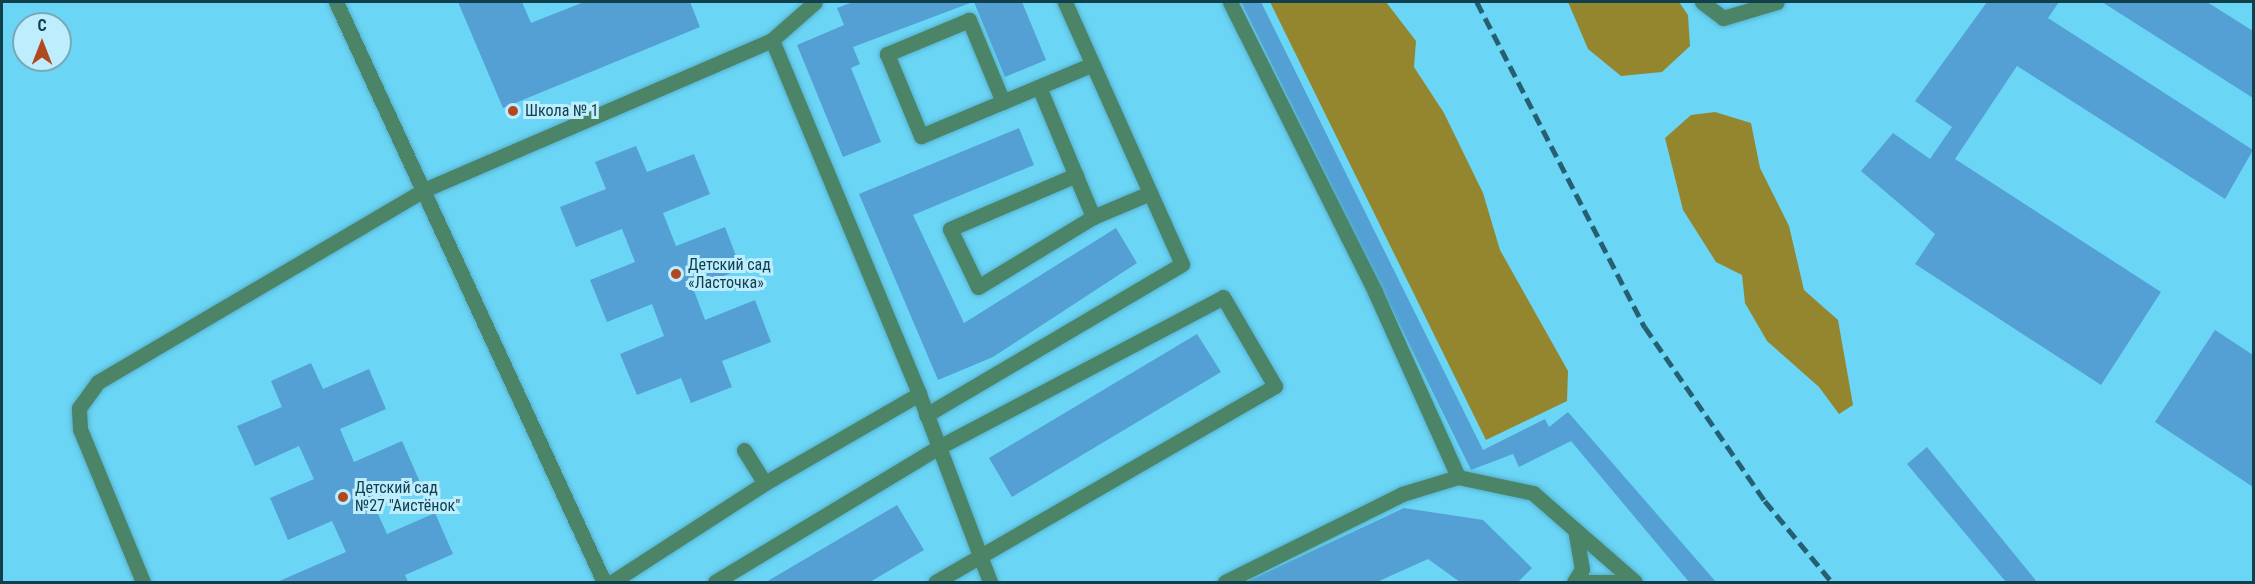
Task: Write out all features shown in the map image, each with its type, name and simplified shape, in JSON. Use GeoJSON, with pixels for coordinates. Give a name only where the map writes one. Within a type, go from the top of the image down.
{"type":"FeatureCollection","features":[{"type":"Feature","properties":{"kind":"street"},"geometry":{"type":"LineString","coordinates":[[336,2],[604,582]]}},
{"type":"Feature","properties":{"kind":"street"},"geometry":{"type":"LineString","coordinates":[[143,582],[80,429],[79,408],[86,392],[424,190],[772,40],[815,2]]}},
{"type":"Feature","properties":{"kind":"street"},"geometry":{"type":"LineString","coordinates":[[926,415],[1182,264],[1065,2]]}},
{"type":"Feature","properties":{"kind":"street"},"geometry":{"type":"LineString","coordinates":[[1230,2],[1375,292],[1458,477]]}},
{"type":"Feature","properties":{"kind":"street"},"geometry":{"type":"LineString","coordinates":[[1702,2],[1724,18],[1777,2]]}},
{"type":"Feature","properties":{"kind":"street"},"geometry":{"type":"LineString","coordinates":[[1003,102],[969,20],[887,54],[921,136],[1003,102],[1039,87],[1093,64]]}},
{"type":"Feature","properties":{"kind":"street"},"geometry":{"type":"LineString","coordinates":[[772,40],[919,394],[937,448],[990,582]]}},
{"type":"Feature","properties":{"kind":"street"},"geometry":{"type":"LineString","coordinates":[[1039,87],[1093,217]]}},
{"type":"Feature","properties":{"kind":"street"},"geometry":{"type":"LineString","coordinates":[[1076,175],[950,229],[978,287],[1093,217],[1150,193]]}},
{"type":"Feature","properties":{"kind":"street"},"geometry":{"type":"LineString","coordinates":[[715,582],[937,448],[1223,297],[1275,386],[935,582]]}},
{"type":"Feature","properties":{"kind":"street"},"geometry":{"type":"LineString","coordinates":[[612,582],[765,483],[919,394]]}},
{"type":"Feature","properties":{"kind":"street"},"geometry":{"type":"LineString","coordinates":[[744,450],[765,483]]}},
{"type":"Feature","properties":{"kind":"street"},"geometry":{"type":"LineString","coordinates":[[1225,582],[1402,494],[1458,477],[1533,493],[1635,582]]}},
{"type":"Feature","properties":{"kind":"street"},"geometry":{"type":"LineString","coordinates":[[1575,530],[1582,569],[1575,582]]}},
{"type":"Feature","properties":{"kind":"street"},"geometry":{"type":"LineString","coordinates":[[1583,582],[1627,582]]}},
{"type":"Feature","properties":{"kind":"shaded area"},"geometry":{"type":"Polygon","coordinates":[[[1270,2],[1386,2],[1416,41],[1414,67],[1444,113],[1483,193],[1500,250],[1568,371],[1567,401],[1486,440],[1270,2]]]}},
{"type":"Feature","properties":{"kind":"shaded area"},"geometry":{"type":"Polygon","coordinates":[[[1568,2],[1679,2],[1688,15],[1690,46],[1662,72],[1621,76],[1588,49],[1568,2]]]}},
{"type":"Feature","properties":{"kind":"shaded area"},"geometry":{"type":"Polygon","coordinates":[[[1715,112],[1751,123],[1760,168],[1789,226],[1804,290],[1838,320],[1853,405],[1839,414],[1819,387],[1767,341],[1745,303],[1742,275],[1716,262],[1683,210],[1665,138],[1691,115],[1715,112]]]}},
{"type":"Feature","properties":{"kind":"building"},"geometry":{"type":"Polygon","coordinates":[[[458,2],[522,2],[531,23],[584,2],[690,2],[700,27],[503,108],[458,2]]]}},
{"type":"Feature","properties":{"kind":"building"},"geometry":{"type":"Polygon","coordinates":[[[853,2],[973,2],[853,47],[860,64],[851,68],[881,142],[843,157],[797,45],[844,25],[837,8],[853,2]]]}},
{"type":"Feature","properties":{"kind":"building"},"geometry":{"type":"Polygon","coordinates":[[[974,2],[1022,2],[1046,60],[1005,77],[974,2]]]}},
{"type":"Feature","properties":{"kind":"building"},"geometry":{"type":"Polygon","coordinates":[[[1241,2],[1261,2],[1483,450],[1545,419],[1549,427],[1568,412],[1716,582],[1689,582],[1571,441],[1519,467],[1513,454],[1471,470],[1241,2]]]}},
{"type":"Feature","properties":{"kind":"building"},"geometry":{"type":"Polygon","coordinates":[[[1987,2],[2059,2],[2048,18],[2253,150],[2225,199],[2017,66],[1955,159],[2161,292],[2101,385],[1915,264],[1935,234],[1861,171],[1893,133],[1930,159],[1952,127],[1915,101],[1987,2]]]}},
{"type":"Feature","properties":{"kind":"building"},"geometry":{"type":"Polygon","coordinates":[[[2102,2],[2207,2],[2253,31],[2253,98],[2102,2]]]}},
{"type":"Feature","properties":{"kind":"building"},"geometry":{"type":"Polygon","coordinates":[[[1019,128],[1034,165],[913,215],[964,323],[1116,228],[1137,263],[993,357],[938,380],[859,194],[1019,128]]]}},
{"type":"Feature","properties":{"kind":"building"},"geometry":{"type":"Polygon","coordinates":[[[636,146],[647,172],[694,154],[710,194],[663,213],[676,246],[725,227],[741,269],[693,288],[705,320],[755,300],[771,342],[722,361],[732,387],[691,403],[681,378],[637,395],[620,354],[664,336],[652,304],[607,322],[590,280],[635,262],[622,229],[576,247],[560,207],[606,189],[595,162],[636,146]]]}},
{"type":"Feature","properties":{"kind":"building"},"geometry":{"type":"Polygon","coordinates":[[[2215,330],[2253,355],[2253,487],[2155,422],[2215,330]]]}},
{"type":"Feature","properties":{"kind":"building"},"geometry":{"type":"Polygon","coordinates":[[[1197,334],[1221,372],[1012,497],[989,458],[1197,334]]]}},
{"type":"Feature","properties":{"kind":"building"},"geometry":{"type":"Polygon","coordinates":[[[311,363],[323,389],[369,369],[386,409],[340,429],[354,462],[402,441],[420,482],[373,503],[387,534],[435,513],[453,554],[405,575],[408,582],[277,582],[346,552],[332,521],[288,540],[270,498],[314,479],[299,446],[255,466],[237,426],[282,407],[271,381],[311,363]]]}},
{"type":"Feature","properties":{"kind":"building"},"geometry":{"type":"Polygon","coordinates":[[[1927,447],[2037,582],[2006,582],[1907,464],[1927,447]]]}},
{"type":"Feature","properties":{"kind":"building"},"geometry":{"type":"Polygon","coordinates":[[[897,505],[924,550],[870,582],[766,582],[897,505]]]}},
{"type":"Feature","properties":{"kind":"building"},"geometry":{"type":"Polygon","coordinates":[[[1404,508],[1483,520],[1532,568],[1518,582],[1460,582],[1428,559],[1377,582],[1246,582],[1404,508]]]}},
{"type":"Feature","properties":{"kind":"railway"},"geometry":{"type":"LineString","coordinates":[[1477,2],[1645,327],[1765,501],[1832,582]]}},
{"type":"Feature","properties":{"kind":"place","name":"Школа № 1"},"geometry":{"type":"Point","coordinates":[513,111]}},
{"type":"Feature","properties":{"kind":"place","name":"Детский сад «Ласточка»"},"geometry":{"type":"Point","coordinates":[676,274]}},
{"type":"Feature","properties":{"kind":"place","name":"Детский сад №27 \"Аистёнок\""},"geometry":{"type":"Point","coordinates":[343,497]}}]}
